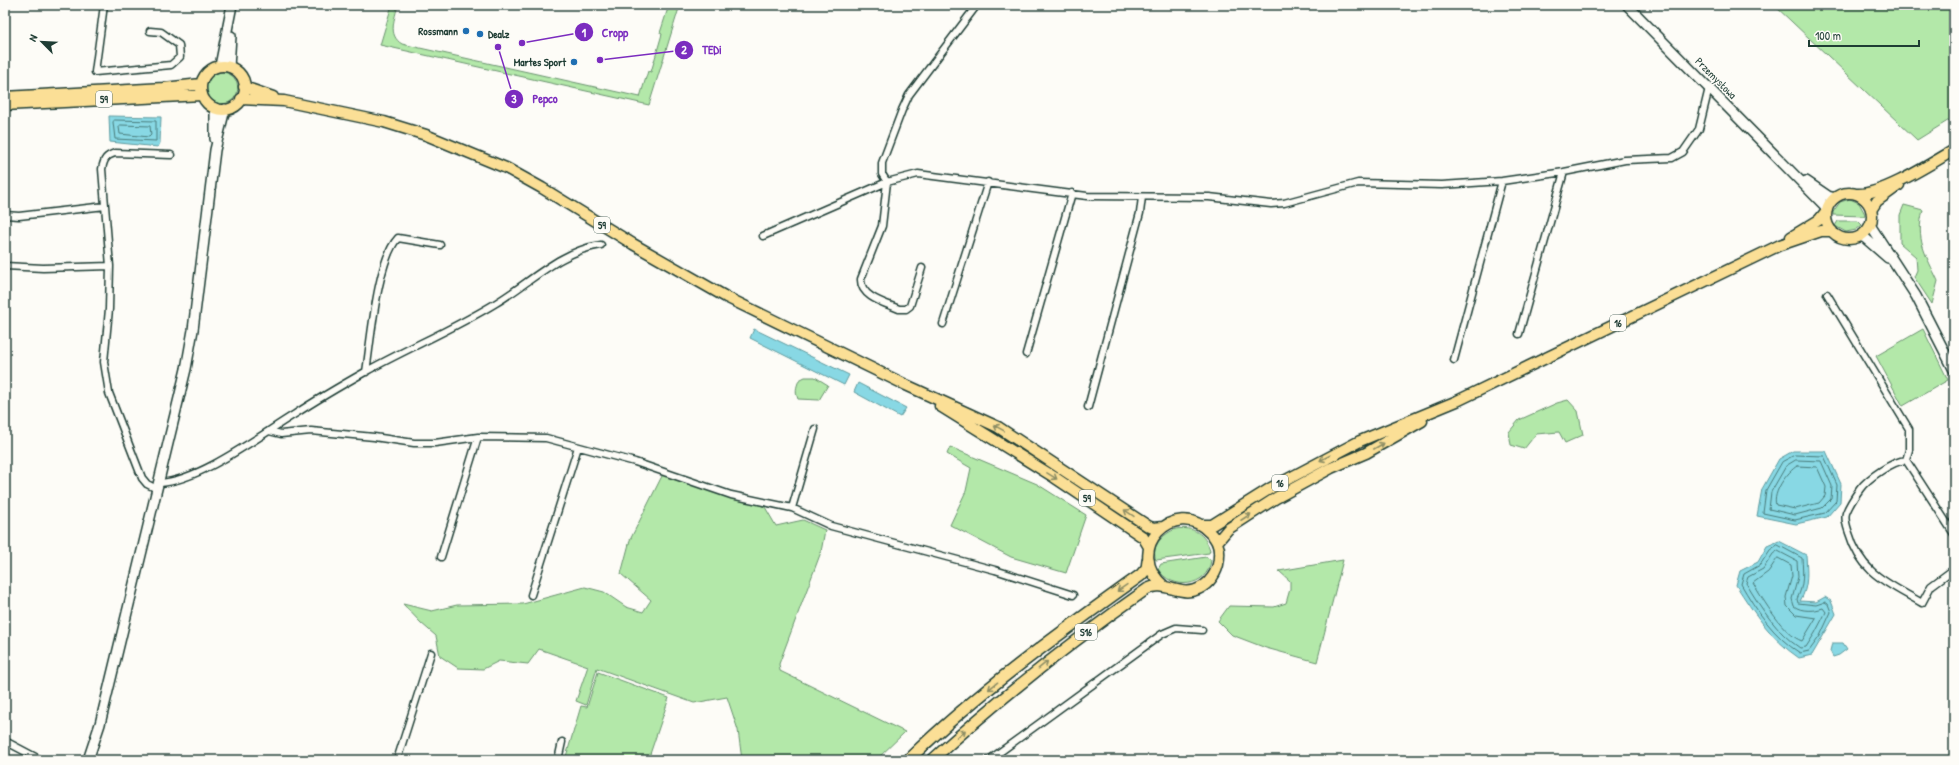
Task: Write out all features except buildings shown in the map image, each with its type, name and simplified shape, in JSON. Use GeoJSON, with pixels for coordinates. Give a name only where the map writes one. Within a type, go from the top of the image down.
{"type":"FeatureCollection","features":[{"type":"Feature","properties":{"kind":"highway","name":"S16"},"geometry":{"type":"LineString","coordinates":[[908,760],[1000,680],[1067,628],[1141,575],[1147,568],[1148,561]]}},
{"type":"Feature","properties":{"kind":"main road"},"geometry":{"type":"LineString","coordinates":[[224,67],[240,74],[244,87],[241,98],[234,106],[220,109],[207,103],[202,90],[203,79],[210,70],[224,67]]}},
{"type":"Feature","properties":{"kind":"main road","name":"59"},"geometry":{"type":"LineString","coordinates":[[244,87],[284,101]]}},
{"type":"Feature","properties":{"kind":"main road","name":"59"},"geometry":{"type":"LineString","coordinates":[[5,97],[164,88],[202,90]]}},
{"type":"Feature","properties":{"kind":"main road","name":"59"},"geometry":{"type":"LineString","coordinates":[[5,105],[202,90]]}},
{"type":"Feature","properties":{"kind":"main road","name":"59"},"geometry":{"type":"LineString","coordinates":[[241,98],[284,101],[322,108],[404,128],[466,150],[506,168],[542,188],[633,244],[726,297],[906,385],[998,427],[1148,526],[1153,528],[1163,527]]}},
{"type":"Feature","properties":{"kind":"main road"},"geometry":{"type":"LineString","coordinates":[[1871,210],[1877,201],[1915,173],[1954,150]]}},
{"type":"Feature","properties":{"kind":"main road"},"geometry":{"type":"LineString","coordinates":[[1835,198],[1849,193],[1869,194],[1915,173]]}},
{"type":"Feature","properties":{"kind":"main road"},"geometry":{"type":"LineString","coordinates":[[1856,194],[1868,203],[1871,210],[1870,225],[1860,236]]}},
{"type":"Feature","properties":{"kind":"main road","name":"16"},"geometry":{"type":"LineString","coordinates":[[1202,525],[1212,525],[1271,488],[1360,441],[1457,401],[1780,245],[1819,220],[1835,198]]}},
{"type":"Feature","properties":{"kind":"main road"},"geometry":{"type":"LineString","coordinates":[[1826,210],[1826,218],[1832,231]]}},
{"type":"Feature","properties":{"kind":"main road","name":"16"},"geometry":{"type":"LineString","coordinates":[[1780,245],[1821,231],[1832,231],[1845,238],[1860,236]]}},
{"type":"Feature","properties":{"kind":"main road","name":"59"},"geometry":{"type":"LineString","coordinates":[[906,385],[1079,493],[1143,537],[1149,547]]}},
{"type":"Feature","properties":{"kind":"main road","name":"16"},"geometry":{"type":"LineString","coordinates":[[1217,542],[1228,529],[1276,498],[1331,468],[1366,453],[1457,401]]}},
{"type":"Feature","properties":{"kind":"main road"},"geometry":{"type":"LineString","coordinates":[[1182,520],[1192,521],[1202,525],[1213,535],[1217,542],[1219,554],[1219,564],[1210,581],[1202,587],[1188,591],[1174,591],[1165,587],[1152,573],[1148,561],[1149,547],[1157,532],[1172,522],[1182,520]]}},
{"type":"Feature","properties":{"kind":"main road","name":"S16"},"geometry":{"type":"LineString","coordinates":[[932,760],[1012,689],[1082,635],[1147,589],[1155,586],[1165,587]]}},
{"type":"Feature","properties":{"kind":"street"},"geometry":{"type":"LineString","coordinates":[[104,5],[95,72],[171,65],[176,62],[180,57],[178,45],[161,32],[150,31]]}},
{"type":"Feature","properties":{"kind":"street"},"geometry":{"type":"LineString","coordinates":[[224,67],[232,5]]}},
{"type":"Feature","properties":{"kind":"street"},"geometry":{"type":"LineString","coordinates":[[922,268],[910,306],[906,309],[900,309],[865,293],[860,287],[861,279],[882,226],[887,182],[882,174],[882,163],[889,140],[907,100],[977,5]]}},
{"type":"Feature","properties":{"kind":"street","name":"Przemysłowa"},"geometry":{"type":"LineString","coordinates":[[1627,5],[1789,168],[1826,210]]}},
{"type":"Feature","properties":{"kind":"street"},"geometry":{"type":"LineString","coordinates":[[763,236],[887,182],[918,174],[1087,196],[1209,197],[1271,204],[1284,203],[1358,183],[1442,185],[1502,181],[1564,172],[1625,160],[1672,158],[1683,152],[1699,129],[1709,88]]}},
{"type":"Feature","properties":{"kind":"street"},"geometry":{"type":"LineString","coordinates":[[88,760],[100,724],[186,369],[193,330],[220,109]]}},
{"type":"Feature","properties":{"kind":"street"},"geometry":{"type":"LineString","coordinates":[[171,155],[115,153],[109,155],[104,160],[102,169],[110,266],[109,309],[104,362],[109,393],[142,478],[147,484],[158,486],[171,482],[188,476],[230,455],[294,414],[366,372],[496,303],[562,258],[581,250],[601,245]]}},
{"type":"Feature","properties":{"kind":"street","name":"Przemysłowa"},"geometry":{"type":"LineString","coordinates":[[1789,168],[1818,190],[1835,198]]}},
{"type":"Feature","properties":{"kind":"street"},"geometry":{"type":"LineString","coordinates":[[1519,334],[1564,172]]}},
{"type":"Feature","properties":{"kind":"street"},"geometry":{"type":"LineString","coordinates":[[1454,360],[1502,181]]}},
{"type":"Feature","properties":{"kind":"street"},"geometry":{"type":"LineString","coordinates":[[943,324],[988,182]]}},
{"type":"Feature","properties":{"kind":"street"},"geometry":{"type":"LineString","coordinates":[[1026,354],[1072,193]]}},
{"type":"Feature","properties":{"kind":"street"},"geometry":{"type":"LineString","coordinates":[[1088,407],[1140,213],[1142,197]]}},
{"type":"Feature","properties":{"kind":"street"},"geometry":{"type":"LineString","coordinates":[[5,215],[19,216],[106,206]]}},
{"type":"Feature","properties":{"kind":"street"},"geometry":{"type":"LineString","coordinates":[[1870,225],[1916,296],[1954,370]]}},
{"type":"Feature","properties":{"kind":"street"},"geometry":{"type":"LineString","coordinates":[[1860,236],[1865,238],[1896,265]]}},
{"type":"Feature","properties":{"kind":"street"},"geometry":{"type":"LineString","coordinates":[[366,372],[379,286],[392,245],[398,238],[440,245]]}},
{"type":"Feature","properties":{"kind":"street"},"geometry":{"type":"LineString","coordinates":[[5,266],[43,268],[110,266]]}},
{"type":"Feature","properties":{"kind":"street"},"geometry":{"type":"LineString","coordinates":[[1827,294],[1909,429],[1909,450],[1906,460],[1954,534]]}},
{"type":"Feature","properties":{"kind":"street"},"geometry":{"type":"LineString","coordinates":[[792,508],[815,429]]}},
{"type":"Feature","properties":{"kind":"street"},"geometry":{"type":"LineString","coordinates":[[269,431],[281,434],[312,431],[374,437],[414,443],[435,443],[478,437],[546,438],[635,462],[731,495],[792,508],[831,526],[995,570],[1073,595]]}},
{"type":"Feature","properties":{"kind":"street"},"geometry":{"type":"LineString","coordinates":[[441,557],[478,437]]}},
{"type":"Feature","properties":{"kind":"street"},"geometry":{"type":"LineString","coordinates":[[531,595],[578,447]]}},
{"type":"Feature","properties":{"kind":"street"},"geometry":{"type":"LineString","coordinates":[[1906,460],[1898,461],[1892,464],[1864,484],[1846,513],[1845,521],[1851,541],[1859,558],[1874,574],[1922,603],[1932,586],[1954,569]]}},
{"type":"Feature","properties":{"kind":"street"},"geometry":{"type":"LineString","coordinates":[[989,760],[1162,634],[1176,628],[1202,630]]}},
{"type":"Feature","properties":{"kind":"street"},"geometry":{"type":"LineString","coordinates":[[397,760],[431,653]]}},
{"type":"Feature","properties":{"kind":"street"},"geometry":{"type":"LineString","coordinates":[[5,741],[41,760]]}},
{"type":"Feature","properties":{"kind":"street"},"geometry":{"type":"LineString","coordinates":[[558,760],[562,742]]}},
{"type":"Feature","properties":{"kind":"green space"},"geometry":{"type":"Polygon","coordinates":[[[392,5],[398,5],[393,31],[397,40],[402,44],[640,97],[648,71],[651,72],[662,34],[660,33],[669,5],[680,5],[649,105],[380,45],[392,5]]]}},
{"type":"Feature","properties":{"kind":"green space"},"geometry":{"type":"Polygon","coordinates":[[[1774,5],[1954,5],[1954,117],[1917,140],[1774,5]]]}},
{"type":"Feature","properties":{"kind":"green space"},"geometry":{"type":"Polygon","coordinates":[[[219,72],[225,72],[235,79],[238,88],[237,94],[231,101],[225,104],[219,104],[209,97],[206,91],[206,85],[213,75],[219,72]]]}},
{"type":"Feature","properties":{"kind":"green space"},"geometry":{"type":"Polygon","coordinates":[[[1850,199],[1859,203],[1865,214],[1864,216],[1833,215],[1833,212],[1840,202],[1850,199]]]}},
{"type":"Feature","properties":{"kind":"green space"},"geometry":{"type":"Polygon","coordinates":[[[1904,205],[1923,210],[1920,230],[1921,239],[1926,255],[1938,281],[1932,304],[1914,277],[1917,270],[1916,257],[1900,243],[1900,215],[1904,205]]]}},
{"type":"Feature","properties":{"kind":"green space"},"geometry":{"type":"Polygon","coordinates":[[[1838,221],[1858,221],[1862,225],[1856,230],[1846,232],[1835,226],[1838,221]]]}},
{"type":"Feature","properties":{"kind":"green space"},"geometry":{"type":"Polygon","coordinates":[[[1923,329],[1948,380],[1903,406],[1876,356],[1923,329]]]}},
{"type":"Feature","properties":{"kind":"green space"},"geometry":{"type":"Polygon","coordinates":[[[805,377],[815,377],[828,385],[819,400],[798,399],[796,392],[797,385],[799,380],[805,377]]]}},
{"type":"Feature","properties":{"kind":"green space"},"geometry":{"type":"Polygon","coordinates":[[[1568,400],[1578,411],[1583,435],[1565,443],[1559,432],[1536,434],[1524,449],[1511,445],[1509,432],[1519,420],[1557,403],[1568,400]]]}},
{"type":"Feature","properties":{"kind":"green space"},"geometry":{"type":"Polygon","coordinates":[[[950,447],[1037,484],[1086,515],[1066,573],[1011,557],[950,525],[966,491],[971,468],[947,454],[950,447]]]}},
{"type":"Feature","properties":{"kind":"green space"},"geometry":{"type":"Polygon","coordinates":[[[664,472],[765,507],[776,526],[803,520],[825,530],[821,552],[779,664],[780,671],[905,732],[876,760],[742,760],[738,730],[727,697],[694,703],[597,668],[586,705],[576,701],[588,666],[539,649],[528,664],[499,661],[483,669],[458,668],[440,656],[436,636],[403,604],[432,611],[457,605],[523,604],[585,587],[604,592],[626,607],[643,612],[651,600],[621,574],[630,540],[664,472]]]}},
{"type":"Feature","properties":{"kind":"green space"},"geometry":{"type":"Polygon","coordinates":[[[1182,528],[1198,532],[1208,544],[1210,550],[1209,553],[1156,560],[1155,550],[1159,541],[1171,531],[1182,528]]]}},
{"type":"Feature","properties":{"kind":"green space"},"geometry":{"type":"Polygon","coordinates":[[[1206,557],[1211,560],[1208,569],[1203,576],[1196,581],[1188,583],[1171,581],[1158,569],[1161,564],[1206,557]]]}},
{"type":"Feature","properties":{"kind":"green space"},"geometry":{"type":"Polygon","coordinates":[[[1343,560],[1317,662],[1266,648],[1232,635],[1218,621],[1229,606],[1274,607],[1286,603],[1290,589],[1290,581],[1279,571],[1343,560]]]}},
{"type":"Feature","properties":{"kind":"green space"},"geometry":{"type":"Polygon","coordinates":[[[598,672],[669,698],[648,760],[565,760],[581,706],[587,707],[598,672]]]}},
{"type":"Feature","properties":{"kind":"water"},"geometry":{"type":"Polygon","coordinates":[[[109,116],[161,117],[160,143],[158,147],[110,142],[109,116]]]}},
{"type":"Feature","properties":{"kind":"water"},"geometry":{"type":"Polygon","coordinates":[[[754,329],[849,375],[844,385],[750,338],[754,329]]]}},
{"type":"Feature","properties":{"kind":"water"},"geometry":{"type":"Polygon","coordinates":[[[858,383],[906,408],[900,417],[854,392],[858,383]]]}},
{"type":"Feature","properties":{"kind":"water"},"geometry":{"type":"Polygon","coordinates":[[[1793,451],[1826,451],[1841,484],[1840,502],[1827,517],[1796,524],[1757,516],[1762,489],[1779,459],[1793,451]]]}},
{"type":"Feature","properties":{"kind":"water"},"geometry":{"type":"Polygon","coordinates":[[[1779,541],[1806,555],[1806,585],[1800,601],[1816,602],[1825,597],[1831,601],[1836,614],[1812,655],[1799,658],[1780,643],[1764,625],[1736,585],[1740,571],[1758,562],[1767,546],[1779,541]]]}},
{"type":"Feature","properties":{"kind":"water"},"geometry":{"type":"Polygon","coordinates":[[[1832,643],[1843,643],[1847,649],[1839,655],[1833,657],[1830,651],[1832,643]]]}},
{"type":"Feature","properties":{"kind":"place","name":"Rossmann"},"geometry":{"type":"Point","coordinates":[466,31]}},
{"type":"Feature","properties":{"kind":"place","name":"Dealz"},"geometry":{"type":"Point","coordinates":[480,34]}},
{"type":"Feature","properties":{"kind":"place","name":"Cropp"},"geometry":{"type":"Point","coordinates":[522,43]}},
{"type":"Feature","properties":{"kind":"place","name":"Pepco"},"geometry":{"type":"Point","coordinates":[498,47]}},
{"type":"Feature","properties":{"kind":"place","name":"TEDi"},"geometry":{"type":"Point","coordinates":[600,60]}},
{"type":"Feature","properties":{"kind":"place","name":"Martes Sport"},"geometry":{"type":"Point","coordinates":[574,62]}}]}
